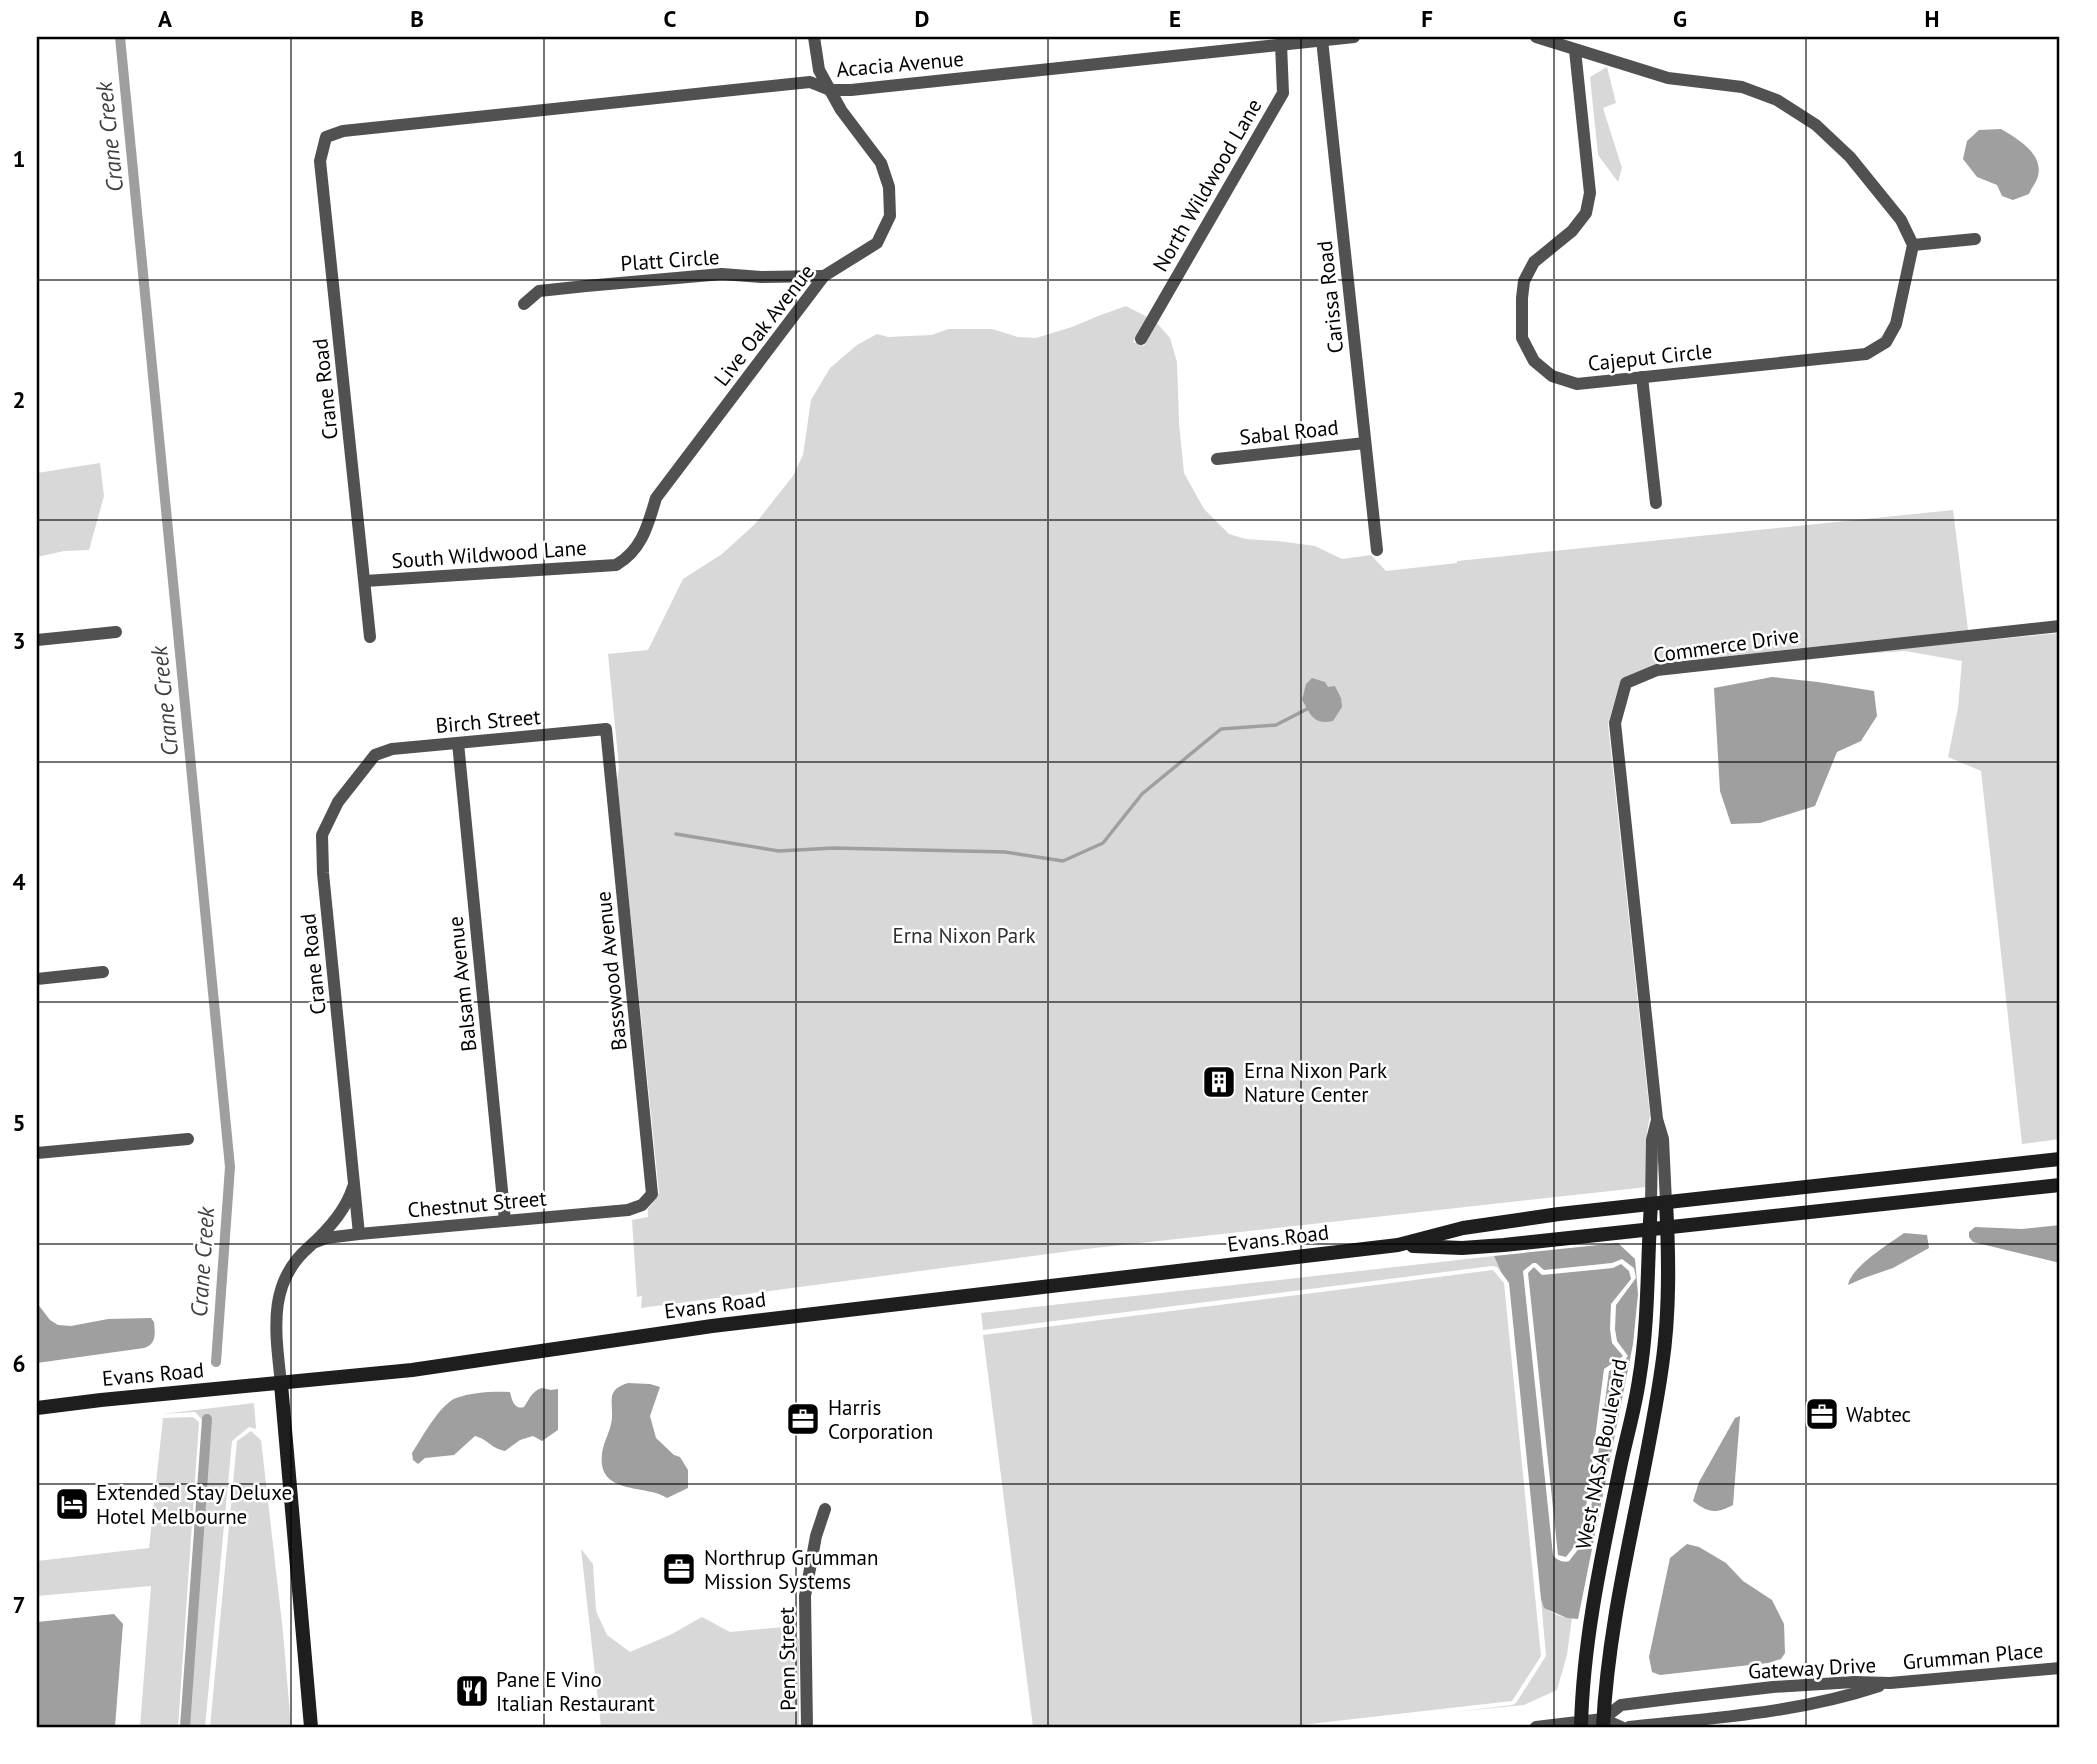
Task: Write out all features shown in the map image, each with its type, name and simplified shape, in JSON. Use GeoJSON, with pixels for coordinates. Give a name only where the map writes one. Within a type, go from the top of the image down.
{"type":"FeatureCollection","features":[{"type":"Feature","properties":{"kind":"street","name":"Live Oak Avenue"},"geometry":{"type":"LineString","coordinates":[[616,565],[629,558],[644,536],[656,498],[824,276],[877,243],[890,216],[889,187],[881,163],[841,110],[819,70],[814,37]]}},
{"type":"Feature","properties":{"kind":"street","name":"Acacia Avenue"},"geometry":{"type":"LineString","coordinates":[[326,137],[343,131],[810,82],[831,90],[851,90],[1354,37]]}},
{"type":"Feature","properties":{"kind":"street"},"geometry":{"type":"LineString","coordinates":[[1536,37],[1668,78],[1742,87],[1777,100],[1816,125],[1850,157],[1901,220],[1913,245],[1975,239]]}},
{"type":"Feature","properties":{"kind":"street","name":"Carissa Road"},"geometry":{"type":"LineString","coordinates":[[1322,40],[1377,550]]}},
{"type":"Feature","properties":{"kind":"street","name":"North Wildwood Lane"},"geometry":{"type":"LineString","coordinates":[[1141,339],[1283,93],[1281,44]]}},
{"type":"Feature","properties":{"kind":"street","name":"Cajeput Circle"},"geometry":{"type":"LineString","coordinates":[[1575,50],[1590,193],[1586,213],[1572,231],[1534,262],[1524,281],[1522,338],[1534,361],[1552,376],[1577,384],[1866,354],[1886,342],[1896,324],[1913,245]]}},
{"type":"Feature","properties":{"kind":"street","name":"Crane Road"},"geometry":{"type":"LineString","coordinates":[[326,137],[320,161],[370,637]]}},
{"type":"Feature","properties":{"kind":"street","name":"Platt Circle"},"geometry":{"type":"LineString","coordinates":[[524,304],[539,291],[586,286],[722,274],[761,277],[824,276]]}},
{"type":"Feature","properties":{"kind":"street"},"geometry":{"type":"LineString","coordinates":[[1642,377],[1656,503]]}},
{"type":"Feature","properties":{"kind":"street","name":"Sabal Road"},"geometry":{"type":"LineString","coordinates":[[1217,458],[1365,443]]}},
{"type":"Feature","properties":{"kind":"street","name":"South Wildwood Lane"},"geometry":{"type":"LineString","coordinates":[[365,581],[616,565]]}},
{"type":"Feature","properties":{"kind":"street","name":"Commerce Drive"},"geometry":{"type":"LineString","coordinates":[[1658,1203],[1663,1139],[1657,1119],[1615,723],[1626,683],[1657,670],[2060,626]]}},
{"type":"Feature","properties":{"kind":"street"},"geometry":{"type":"LineString","coordinates":[[37,640],[116,632]]}},
{"type":"Feature","properties":{"kind":"street","name":"Birch Street"},"geometry":{"type":"LineString","coordinates":[[375,755],[392,749],[606,729]]}},
{"type":"Feature","properties":{"kind":"street","name":"Basswood Avenue"},"geometry":{"type":"LineString","coordinates":[[606,729],[652,1194],[642,1205]]}},
{"type":"Feature","properties":{"kind":"street","name":"Balsam Avenue"},"geometry":{"type":"LineString","coordinates":[[458,743],[505,1221]]}},
{"type":"Feature","properties":{"kind":"street","name":"Crane Road"},"geometry":{"type":"LineString","coordinates":[[359,1234],[323,873],[322,835],[338,802],[375,755]]}},
{"type":"Feature","properties":{"kind":"street"},"geometry":{"type":"LineString","coordinates":[[37,979],[103,972]]}},
{"type":"Feature","properties":{"kind":"street"},"geometry":{"type":"LineString","coordinates":[[37,1153],[188,1139]]}},
{"type":"Feature","properties":{"kind":"street"},"geometry":{"type":"LineString","coordinates":[[1658,1203],[2060,1159]]}},
{"type":"Feature","properties":{"kind":"street"},"geometry":{"type":"LineString","coordinates":[[311,1727],[275,1320],[279,1294],[291,1266],[316,1242],[350,1199],[354,1184]]}},
{"type":"Feature","properties":{"kind":"street"},"geometry":{"type":"LineString","coordinates":[[1667,1226],[2060,1185]]}},
{"type":"Feature","properties":{"kind":"street","name":"West NASA Boulevard"},"geometry":{"type":"LineString","coordinates":[[1603,1723],[1617,1600],[1663,1357],[1668,1285],[1667,1226],[1658,1203]]}},
{"type":"Feature","properties":{"kind":"street","name":"West NASA Boulevard"},"geometry":{"type":"LineString","coordinates":[[1581,1725],[1593,1608],[1642,1361],[1649,1228],[1658,1203]]}},
{"type":"Feature","properties":{"kind":"street","name":"Evans Road"},"geometry":{"type":"LineString","coordinates":[[37,1408],[423,1369],[702,1328],[1398,1245],[1463,1228],[1658,1203]]}},
{"type":"Feature","properties":{"kind":"street","name":"Chestnut Street"},"geometry":{"type":"LineString","coordinates":[[316,1242],[326,1238],[359,1234],[628,1210],[642,1205]]}},
{"type":"Feature","properties":{"kind":"street","name":"Evans Road"},"geometry":{"type":"LineString","coordinates":[[1398,1245],[1483,1247],[1667,1226]]}},
{"type":"Feature","properties":{"kind":"street","name":"Penn Street"},"geometry":{"type":"LineString","coordinates":[[807,1727],[805,1596],[816,1536],[825,1509]]}},
{"type":"Feature","properties":{"kind":"street","name":"Grumman Place"},"geometry":{"type":"LineString","coordinates":[[1889,1683],[2060,1668]]}},
{"type":"Feature","properties":{"kind":"street","name":"Gateway Drive"},"geometry":{"type":"LineString","coordinates":[[1536,1727],[1603,1723],[1621,1705],[1773,1687],[1854,1682],[1889,1683]]}},
{"type":"Feature","properties":{"kind":"street","name":"Gateway Drive"},"geometry":{"type":"LineString","coordinates":[[1629,1727],[1799,1707],[1889,1683]]}},
{"type":"Feature","properties":{"kind":"street"},"geometry":{"type":"LineString","coordinates":[[1603,1723],[1621,1727]]}},
{"type":"Feature","properties":{"kind":"green space"},"geometry":{"type":"Polygon","coordinates":[[[1607,67],[1616,103],[1603,108],[1622,168],[1618,182],[1598,155],[1590,77],[1607,67]]]}},
{"type":"Feature","properties":{"kind":"green space","name":"Erna Nixon Park"},"geometry":{"type":"Polygon","coordinates":[[[1126,306],[1147,317],[1133,342],[1144,346],[1157,323],[1170,338],[1177,362],[1184,473],[1204,509],[1229,534],[1246,539],[1315,546],[1342,559],[1371,555],[1386,571],[1457,561],[1953,510],[1968,630],[1656,664],[1620,682],[1608,724],[1650,1116],[1647,1132],[1647,1187],[1086,1249],[641,1308],[642,1296],[637,1297],[632,1220],[648,1217],[648,1209],[659,1193],[617,781],[619,767],[608,654],[648,650],[683,579],[722,554],[755,524],[793,476],[803,455],[811,400],[830,368],[857,345],[877,334],[888,337],[931,335],[949,329],[992,329],[1018,337],[1036,338],[1126,306]]]}},
{"type":"Feature","properties":{"kind":"green space"},"geometry":{"type":"Polygon","coordinates":[[[100,463],[104,496],[89,550],[64,551],[37,557],[37,473],[100,463]]]}},
{"type":"Feature","properties":{"kind":"green space"},"geometry":{"type":"Polygon","coordinates":[[[2060,633],[2060,1139],[2022,1144],[1981,771],[1948,757],[1958,708],[1962,661],[1905,651],[1829,656],[2060,633]]]}},
{"type":"Feature","properties":{"kind":"green space"},"geometry":{"type":"Polygon","coordinates":[[[1494,1256],[1501,1272],[1492,1266],[983,1330],[981,1313],[1494,1256]]]}},
{"type":"Feature","properties":{"kind":"green space"},"geometry":{"type":"Polygon","coordinates":[[[1493,1270],[1504,1283],[1541,1656],[1512,1701],[1283,1727],[1033,1727],[983,1335],[1493,1270]]]}},
{"type":"Feature","properties":{"kind":"green space"},"geometry":{"type":"Polygon","coordinates":[[[254,1403],[256,1429],[249,1427],[232,1441],[205,1727],[183,1727],[204,1422],[195,1412],[162,1414],[254,1403]]]}},
{"type":"Feature","properties":{"kind":"green space"},"geometry":{"type":"Polygon","coordinates":[[[193,1417],[199,1422],[178,1727],[140,1727],[151,1586],[37,1596],[37,1561],[149,1548],[163,1418],[193,1417]]]}},
{"type":"Feature","properties":{"kind":"green space"},"geometry":{"type":"Polygon","coordinates":[[[251,1431],[261,1440],[291,1727],[210,1727],[237,1441],[251,1431]]]}},
{"type":"Feature","properties":{"kind":"green space"},"geometry":{"type":"Polygon","coordinates":[[[581,1549],[593,1564],[596,1611],[607,1635],[630,1652],[670,1635],[702,1617],[730,1632],[784,1627],[799,1639],[799,1727],[601,1727],[581,1549]]]}},
{"type":"Feature","properties":{"kind":"green space"},"geometry":{"type":"Polygon","coordinates":[[[1541,1599],[1553,1613],[1572,1618],[1567,1655],[1557,1690],[1524,1705],[1453,1712],[1516,1703],[1546,1656],[1541,1599]]]}},
{"type":"Feature","properties":{"kind":"shaded area"},"geometry":{"type":"Polygon","coordinates":[[[2001,129],[2029,149],[2038,162],[2037,179],[2029,194],[2013,200],[2002,196],[1997,185],[1977,177],[1963,159],[1967,141],[1979,130],[2001,129]]]}},
{"type":"Feature","properties":{"kind":"shaded area"},"geometry":{"type":"Polygon","coordinates":[[[1772,677],[1874,691],[1877,716],[1861,741],[1837,752],[1815,806],[1760,823],[1731,824],[1720,791],[1714,688],[1772,677]]]}},
{"type":"Feature","properties":{"kind":"shaded area"},"geometry":{"type":"Polygon","coordinates":[[[1312,678],[1325,682],[1328,687],[1335,686],[1341,698],[1342,707],[1333,721],[1317,720],[1302,700],[1306,684],[1312,678]]]}},
{"type":"Feature","properties":{"kind":"shaded area"},"geometry":{"type":"Polygon","coordinates":[[[2060,1225],[2060,1263],[1973,1242],[1969,1237],[1969,1232],[1975,1227],[2022,1229],[2060,1225]]]}},
{"type":"Feature","properties":{"kind":"shaded area"},"geometry":{"type":"Polygon","coordinates":[[[1904,1233],[1927,1235],[1929,1248],[1893,1268],[1848,1285],[1863,1264],[1904,1233]]]}},
{"type":"Feature","properties":{"kind":"shaded area"},"geometry":{"type":"Polygon","coordinates":[[[1618,1243],[1635,1259],[1638,1294],[1633,1344],[1578,1619],[1567,1618],[1544,1608],[1541,1599],[1509,1283],[1494,1256],[1618,1243]],[[1622,1259],[1612,1263],[1544,1270],[1533,1263],[1523,1271],[1553,1555],[1563,1561],[1569,1561],[1580,1547],[1590,1516],[1609,1371],[1621,1365],[1628,1356],[1617,1341],[1616,1305],[1636,1278],[1634,1268],[1622,1259]]]}},
{"type":"Feature","properties":{"kind":"shaded area"},"geometry":{"type":"Polygon","coordinates":[[[1621,1264],[1629,1271],[1631,1279],[1611,1304],[1610,1329],[1612,1343],[1623,1356],[1604,1369],[1585,1515],[1576,1544],[1566,1557],[1558,1555],[1528,1273],[1534,1267],[1542,1275],[1613,1268],[1621,1264]]]}},
{"type":"Feature","properties":{"kind":"shaded area"},"geometry":{"type":"Polygon","coordinates":[[[37,1303],[50,1320],[58,1325],[71,1326],[108,1319],[151,1318],[154,1322],[154,1338],[151,1344],[144,1348],[37,1363],[37,1303]]]}},
{"type":"Feature","properties":{"kind":"shaded area"},"geometry":{"type":"Polygon","coordinates":[[[628,1383],[660,1387],[650,1416],[656,1438],[674,1455],[680,1457],[688,1470],[688,1488],[667,1498],[615,1483],[607,1477],[603,1467],[602,1454],[612,1418],[612,1396],[616,1389],[628,1383]]]}},
{"type":"Feature","properties":{"kind":"shaded area"},"geometry":{"type":"Polygon","coordinates":[[[542,1388],[558,1389],[558,1430],[542,1441],[533,1436],[520,1440],[505,1451],[475,1436],[454,1455],[425,1458],[418,1464],[413,1460],[412,1453],[431,1422],[443,1407],[456,1398],[483,1392],[510,1392],[514,1404],[521,1408],[533,1393],[542,1388]]]}},
{"type":"Feature","properties":{"kind":"shaded area"},"geometry":{"type":"Polygon","coordinates":[[[1740,1416],[1733,1505],[1717,1511],[1708,1510],[1693,1501],[1699,1482],[1735,1418],[1740,1416]]]}},
{"type":"Feature","properties":{"kind":"shaded area"},"geometry":{"type":"Polygon","coordinates":[[[1687,1544],[1699,1547],[1726,1563],[1743,1581],[1772,1600],[1784,1624],[1785,1653],[1781,1659],[1768,1663],[1660,1675],[1652,1672],[1649,1657],[1670,1558],[1687,1544]]]}},
{"type":"Feature","properties":{"kind":"shaded area"},"geometry":{"type":"Polygon","coordinates":[[[114,1614],[123,1624],[115,1727],[37,1727],[37,1622],[114,1614]]]}},
{"type":"Feature","properties":{"kind":"waterway","name":"Crane Creek"},"geometry":{"type":"LineString","coordinates":[[120,37],[230,1167],[216,1362]]}},
{"type":"Feature","properties":{"kind":"waterway"},"geometry":{"type":"LineString","coordinates":[[676,834],[779,851],[833,848],[1005,852],[1063,861],[1103,843],[1142,794],[1221,729],[1276,725],[1307,709]]}},
{"type":"Feature","properties":{"kind":"waterway","name":"Crane Creek"},"geometry":{"type":"LineString","coordinates":[[185,1727],[207,1419]]}},
{"type":"Feature","properties":{"kind":"place","name":"Erna Nixon Park Nature Center"},"geometry":{"type":"Point","coordinates":[1219,1082]}},
{"type":"Feature","properties":{"kind":"place","name":"Wabtec"},"geometry":{"type":"Point","coordinates":[1822,1414]}},
{"type":"Feature","properties":{"kind":"place","name":"Harris Corporation"},"geometry":{"type":"Point","coordinates":[803,1419]}},
{"type":"Feature","properties":{"kind":"place","name":"Extended Stay Deluxe Hotel Melbourne"},"geometry":{"type":"Point","coordinates":[72,1504]}},
{"type":"Feature","properties":{"kind":"place","name":"Northrup Grumman Mission Systems"},"geometry":{"type":"Point","coordinates":[679,1569]}},
{"type":"Feature","properties":{"kind":"place","name":"Pane E Vino Italian Restaurant"},"geometry":{"type":"Point","coordinates":[472,1691]}}]}
